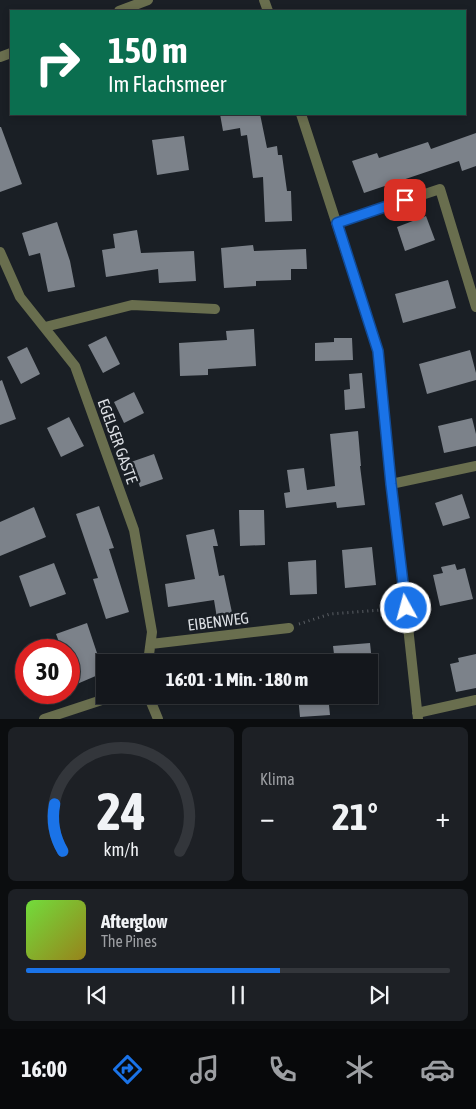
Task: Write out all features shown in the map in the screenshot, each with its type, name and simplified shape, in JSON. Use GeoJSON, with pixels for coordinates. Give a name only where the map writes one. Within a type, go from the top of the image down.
{"type":"FeatureCollection","features":[{"type":"Feature","properties":{"kind":"street"},"geometry":{"type":"LineString","coordinates":[[122,10],[148,0]]}},
{"type":"Feature","properties":{"kind":"street"},"geometry":{"type":"LineString","coordinates":[[302,115],[378,351],[417,716],[476,700]]}},
{"type":"Feature","properties":{"kind":"street"},"geometry":{"type":"LineString","coordinates":[[337,223],[440,189],[476,307]]}},
{"type":"Feature","properties":{"kind":"street","name":"EGELSER GASTE"},"geometry":{"type":"LineString","coordinates":[[0,252],[20,296],[76,366],[134,530],[152,632],[149,654]]}},
{"type":"Feature","properties":{"kind":"street"},"geometry":{"type":"LineString","coordinates":[[45,327],[132,305],[215,309]]}},
{"type":"Feature","properties":{"kind":"street"},"geometry":{"type":"LineString","coordinates":[[391,484],[476,466]]}},
{"type":"Feature","properties":{"kind":"street","name":"EIBENWEG"},"geometry":{"type":"LineString","coordinates":[[151,644],[289,628]]}},
{"type":"Feature","properties":{"kind":"street"},"geometry":{"type":"LineString","coordinates":[[44,719],[96,702]]}},
{"type":"Feature","properties":{"kind":"street"},"geometry":{"type":"LineString","coordinates":[[152,704],[158,719]]}},
{"type":"Feature","properties":{"kind":"path"},"geometry":{"type":"LineString","coordinates":[[289,628],[330,614],[406,608]]}},
{"type":"Feature","properties":{"kind":"building"},"geometry":{"type":"Polygon","coordinates":[[[220,115],[260,115],[267,148],[277,146],[278,155],[282,155],[287,191],[291,191],[292,221],[265,222],[263,177],[253,178],[247,135],[241,136],[240,128],[223,131],[220,115]]]}},
{"type":"Feature","properties":{"kind":"building"},"geometry":{"type":"Polygon","coordinates":[[[0,127],[22,184],[0,192],[0,127]]]}},
{"type":"Feature","properties":{"kind":"building"},"geometry":{"type":"Polygon","coordinates":[[[476,133],[476,166],[462,171],[459,161],[364,193],[352,161],[377,153],[379,158],[428,142],[431,149],[476,133]]]}},
{"type":"Feature","properties":{"kind":"building"},"geometry":{"type":"Polygon","coordinates":[[[184,136],[189,170],[157,175],[152,140],[184,136]]]}},
{"type":"Feature","properties":{"kind":"building"},"geometry":{"type":"Polygon","coordinates":[[[426,216],[435,240],[405,251],[397,227],[426,216]]]}},
{"type":"Feature","properties":{"kind":"building"},"geometry":{"type":"Polygon","coordinates":[[[57,222],[70,261],[75,287],[48,292],[40,253],[29,256],[22,233],[57,222]]]}},
{"type":"Feature","properties":{"kind":"building"},"geometry":{"type":"Polygon","coordinates":[[[137,230],[141,253],[194,251],[196,281],[159,283],[158,269],[106,277],[102,250],[115,248],[113,234],[137,230]]]}},
{"type":"Feature","properties":{"kind":"building"},"geometry":{"type":"Polygon","coordinates":[[[253,245],[254,251],[306,249],[307,269],[291,269],[291,280],[256,281],[256,286],[224,288],[221,248],[253,245]]]}},
{"type":"Feature","properties":{"kind":"building"},"geometry":{"type":"Polygon","coordinates":[[[448,280],[456,308],[403,323],[395,294],[448,280]]]}},
{"type":"Feature","properties":{"kind":"building"},"geometry":{"type":"Polygon","coordinates":[[[254,329],[256,366],[208,369],[208,375],[180,376],[179,343],[227,340],[226,331],[254,329]]]}},
{"type":"Feature","properties":{"kind":"building"},"geometry":{"type":"Polygon","coordinates":[[[106,336],[120,364],[103,373],[88,345],[106,336]]]}},
{"type":"Feature","properties":{"kind":"building"},"geometry":{"type":"Polygon","coordinates":[[[334,338],[352,338],[353,360],[315,361],[315,343],[334,342],[334,338]]]}},
{"type":"Feature","properties":{"kind":"building"},"geometry":{"type":"Polygon","coordinates":[[[27,347],[40,374],[21,384],[7,357],[27,347]]]}},
{"type":"Feature","properties":{"kind":"building"},"geometry":{"type":"Polygon","coordinates":[[[470,350],[476,380],[427,394],[419,364],[470,350]]]}},
{"type":"Feature","properties":{"kind":"building"},"geometry":{"type":"Polygon","coordinates":[[[362,373],[365,408],[345,410],[344,390],[350,389],[349,374],[362,373]]]}},
{"type":"Feature","properties":{"kind":"building"},"geometry":{"type":"Polygon","coordinates":[[[2,380],[16,419],[0,425],[0,381],[2,380]]]}},
{"type":"Feature","properties":{"kind":"building"},"geometry":{"type":"Polygon","coordinates":[[[134,392],[144,413],[124,423],[114,402],[134,392]]]}},
{"type":"Feature","properties":{"kind":"building"},"geometry":{"type":"Polygon","coordinates":[[[69,417],[84,446],[61,457],[47,428],[69,417]]]}},
{"type":"Feature","properties":{"kind":"building"},"geometry":{"type":"Polygon","coordinates":[[[472,418],[476,434],[476,446],[444,453],[438,426],[472,418]]]}},
{"type":"Feature","properties":{"kind":"building"},"geometry":{"type":"Polygon","coordinates":[[[358,431],[365,505],[337,508],[336,502],[286,508],[284,493],[290,492],[287,470],[304,468],[307,490],[335,486],[330,434],[358,431]]]}},
{"type":"Feature","properties":{"kind":"building"},"geometry":{"type":"Polygon","coordinates":[[[154,454],[163,479],[140,487],[131,462],[154,454]]]}},
{"type":"Feature","properties":{"kind":"building"},"geometry":{"type":"Polygon","coordinates":[[[462,494],[470,518],[443,526],[435,503],[462,494]]]}},
{"type":"Feature","properties":{"kind":"building"},"geometry":{"type":"Polygon","coordinates":[[[99,506],[114,548],[109,549],[129,612],[106,619],[93,579],[98,578],[76,514],[99,506]]]}},
{"type":"Feature","properties":{"kind":"building"},"geometry":{"type":"Polygon","coordinates":[[[34,507],[46,537],[0,556],[0,522],[34,507]]]}},
{"type":"Feature","properties":{"kind":"building"},"geometry":{"type":"Polygon","coordinates":[[[239,510],[264,510],[265,545],[240,546],[239,510]]]}},
{"type":"Feature","properties":{"kind":"building"},"geometry":{"type":"Polygon","coordinates":[[[214,529],[218,546],[213,546],[219,576],[224,575],[234,622],[218,624],[214,600],[168,607],[165,584],[195,579],[186,535],[214,529]]]}},
{"type":"Feature","properties":{"kind":"building"},"geometry":{"type":"Polygon","coordinates":[[[372,547],[376,585],[345,588],[342,550],[372,547]]]}},
{"type":"Feature","properties":{"kind":"building"},"geometry":{"type":"Polygon","coordinates":[[[316,560],[317,594],[290,595],[288,562],[316,560]]]}},
{"type":"Feature","properties":{"kind":"building"},"geometry":{"type":"Polygon","coordinates":[[[54,563],[66,594],[30,607],[19,576],[54,563]]]}},
{"type":"Feature","properties":{"kind":"building"},"geometry":{"type":"Polygon","coordinates":[[[455,564],[457,570],[465,568],[473,599],[440,606],[433,575],[443,573],[441,567],[455,564]]]}},
{"type":"Feature","properties":{"kind":"building"},"geometry":{"type":"Polygon","coordinates":[[[87,623],[97,654],[96,676],[80,683],[80,639],[58,639],[56,634],[87,623]]]}},
{"type":"Feature","properties":{"kind":"building"},"geometry":{"type":"Polygon","coordinates":[[[370,643],[371,654],[334,654],[333,646],[370,643]]]}},
{"type":"Feature","properties":{"kind":"building"},"geometry":{"type":"Polygon","coordinates":[[[476,654],[476,688],[456,692],[450,664],[459,662],[458,658],[476,654]]]}},
{"type":"Feature","properties":{"kind":"building"},"geometry":{"type":"Polygon","coordinates":[[[299,704],[329,704],[330,715],[300,717],[299,704]]]}},
{"type":"Feature","properties":{"kind":"route"},"geometry":{"type":"LineString","coordinates":[[405,200],[337,223],[378,351],[406,608]]}}]}
